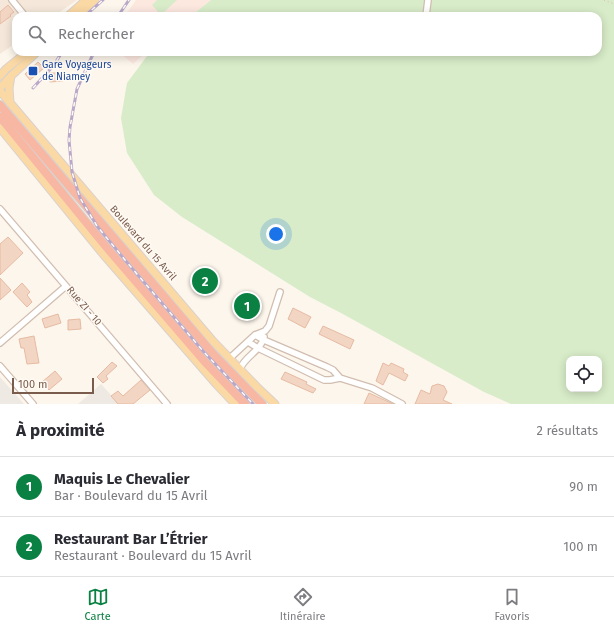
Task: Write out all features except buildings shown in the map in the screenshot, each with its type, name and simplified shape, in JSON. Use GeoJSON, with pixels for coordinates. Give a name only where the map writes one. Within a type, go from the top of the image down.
{"type":"FeatureCollection","features":[{"type":"Feature","properties":{"kind":"highway","name":"Boulevard du 15 Avril"},"geometry":{"type":"LineString","coordinates":[[0,105],[214,355],[262,404]]}},
{"type":"Feature","properties":{"kind":"highway"},"geometry":{"type":"LineString","coordinates":[[0,117],[107,248],[204,361],[245,404]]}},
{"type":"Feature","properties":{"kind":"main road"},"geometry":{"type":"LineString","coordinates":[[72,12],[86,0]]}},
{"type":"Feature","properties":{"kind":"main road"},"geometry":{"type":"LineString","coordinates":[[82,12],[95,0]]}},
{"type":"Feature","properties":{"kind":"main road"},"geometry":{"type":"LineString","coordinates":[[0,88],[11,76],[24,56]]}},
{"type":"Feature","properties":{"kind":"main road"},"geometry":{"type":"LineString","coordinates":[[0,76],[3,70],[17,65],[31,56]]}},
{"type":"Feature","properties":{"kind":"main road"},"geometry":{"type":"LineString","coordinates":[[10,103],[9,88],[11,76]]}},
{"type":"Feature","properties":{"kind":"main road","name":"Boulevard du 15 Avril"},"geometry":{"type":"LineString","coordinates":[[0,91],[230,358],[275,404]]}},
{"type":"Feature","properties":{"kind":"main road"},"geometry":{"type":"LineString","coordinates":[[0,128],[108,260],[217,385],[236,404]]}},
{"type":"Feature","properties":{"kind":"street"},"geometry":{"type":"LineString","coordinates":[[12,0],[22,12]]}},
{"type":"Feature","properties":{"kind":"street"},"geometry":{"type":"LineString","coordinates":[[426,12],[428,0]]}},
{"type":"Feature","properties":{"kind":"street","name":"Rue ZI - 10"},"geometry":{"type":"LineString","coordinates":[[0,209],[167,404]]}},
{"type":"Feature","properties":{"kind":"street"},"geometry":{"type":"LineString","coordinates":[[0,343],[66,286]]}},
{"type":"Feature","properties":{"kind":"street"},"geometry":{"type":"LineString","coordinates":[[230,358],[256,335],[265,331],[269,326],[280,292]]}},
{"type":"Feature","properties":{"kind":"street"},"geometry":{"type":"LineString","coordinates":[[240,369],[242,362],[258,348],[264,340],[265,331]]}},
{"type":"Feature","properties":{"kind":"street"},"geometry":{"type":"LineString","coordinates":[[256,335],[264,340],[328,367],[340,378]]}},
{"type":"Feature","properties":{"kind":"street"},"geometry":{"type":"LineString","coordinates":[[248,342],[324,380],[340,378],[372,388],[402,404]]}},
{"type":"Feature","properties":{"kind":"street"},"geometry":{"type":"LineString","coordinates":[[0,366],[33,404]]}},
{"type":"Feature","properties":{"kind":"path"},"geometry":{"type":"LineString","coordinates":[[604,0],[614,4]]}},
{"type":"Feature","properties":{"kind":"shaded area"},"geometry":{"type":"Polygon","coordinates":[[[0,0],[77,0],[60,12],[12,12],[12,46],[0,54],[0,0]]]}},
{"type":"Feature","properties":{"kind":"shaded area"},"geometry":{"type":"Polygon","coordinates":[[[136,0],[211,0],[196,12],[128,12],[136,0]]]}},
{"type":"Feature","properties":{"kind":"shaded area"},"geometry":{"type":"Polygon","coordinates":[[[124,56],[142,56],[133,64],[124,56]]]}},
{"type":"Feature","properties":{"kind":"shaded area"},"geometry":{"type":"Polygon","coordinates":[[[0,377],[24,404],[0,404],[0,377]]]}},
{"type":"Feature","properties":{"kind":"shaded area"},"geometry":{"type":"Polygon","coordinates":[[[101,384],[119,404],[78,404],[101,384]]]}},
{"type":"Feature","properties":{"kind":"green space"},"geometry":{"type":"Polygon","coordinates":[[[157,0],[177,0],[164,12],[158,12],[152,5],[157,0]]]}},
{"type":"Feature","properties":{"kind":"green space"},"geometry":{"type":"Polygon","coordinates":[[[211,0],[614,0],[614,404],[511,404],[484,392],[310,297],[182,217],[154,195],[127,153],[121,118],[127,83],[147,56],[602,56],[602,12],[196,12],[211,0]]]}},
{"type":"Feature","properties":{"kind":"railway"},"geometry":{"type":"LineString","coordinates":[[90,12],[103,0]]}},
{"type":"Feature","properties":{"kind":"railway"},"geometry":{"type":"LineString","coordinates":[[121,12],[129,0]]}},
{"type":"Feature","properties":{"kind":"railway"},"geometry":{"type":"LineString","coordinates":[[33,88],[54,65],[60,56]]}},
{"type":"Feature","properties":{"kind":"railway"},"geometry":{"type":"LineString","coordinates":[[92,56],[77,89],[70,127],[69,140],[72,172],[80,198],[97,226],[125,260],[203,351],[253,404]]}},
{"type":"Feature","properties":{"kind":"place","name":"Gare Voyageurs de Niamey"},"geometry":{"type":"Point","coordinates":[33,71]}},
{"type":"Feature","properties":{"kind":"place","name":"Restaurant Bar L’Étrier"},"geometry":{"type":"Point","coordinates":[205,281]}},
{"type":"Feature","properties":{"kind":"place","name":"Maquis Le Chevalier"},"geometry":{"type":"Point","coordinates":[247,306]}}]}
